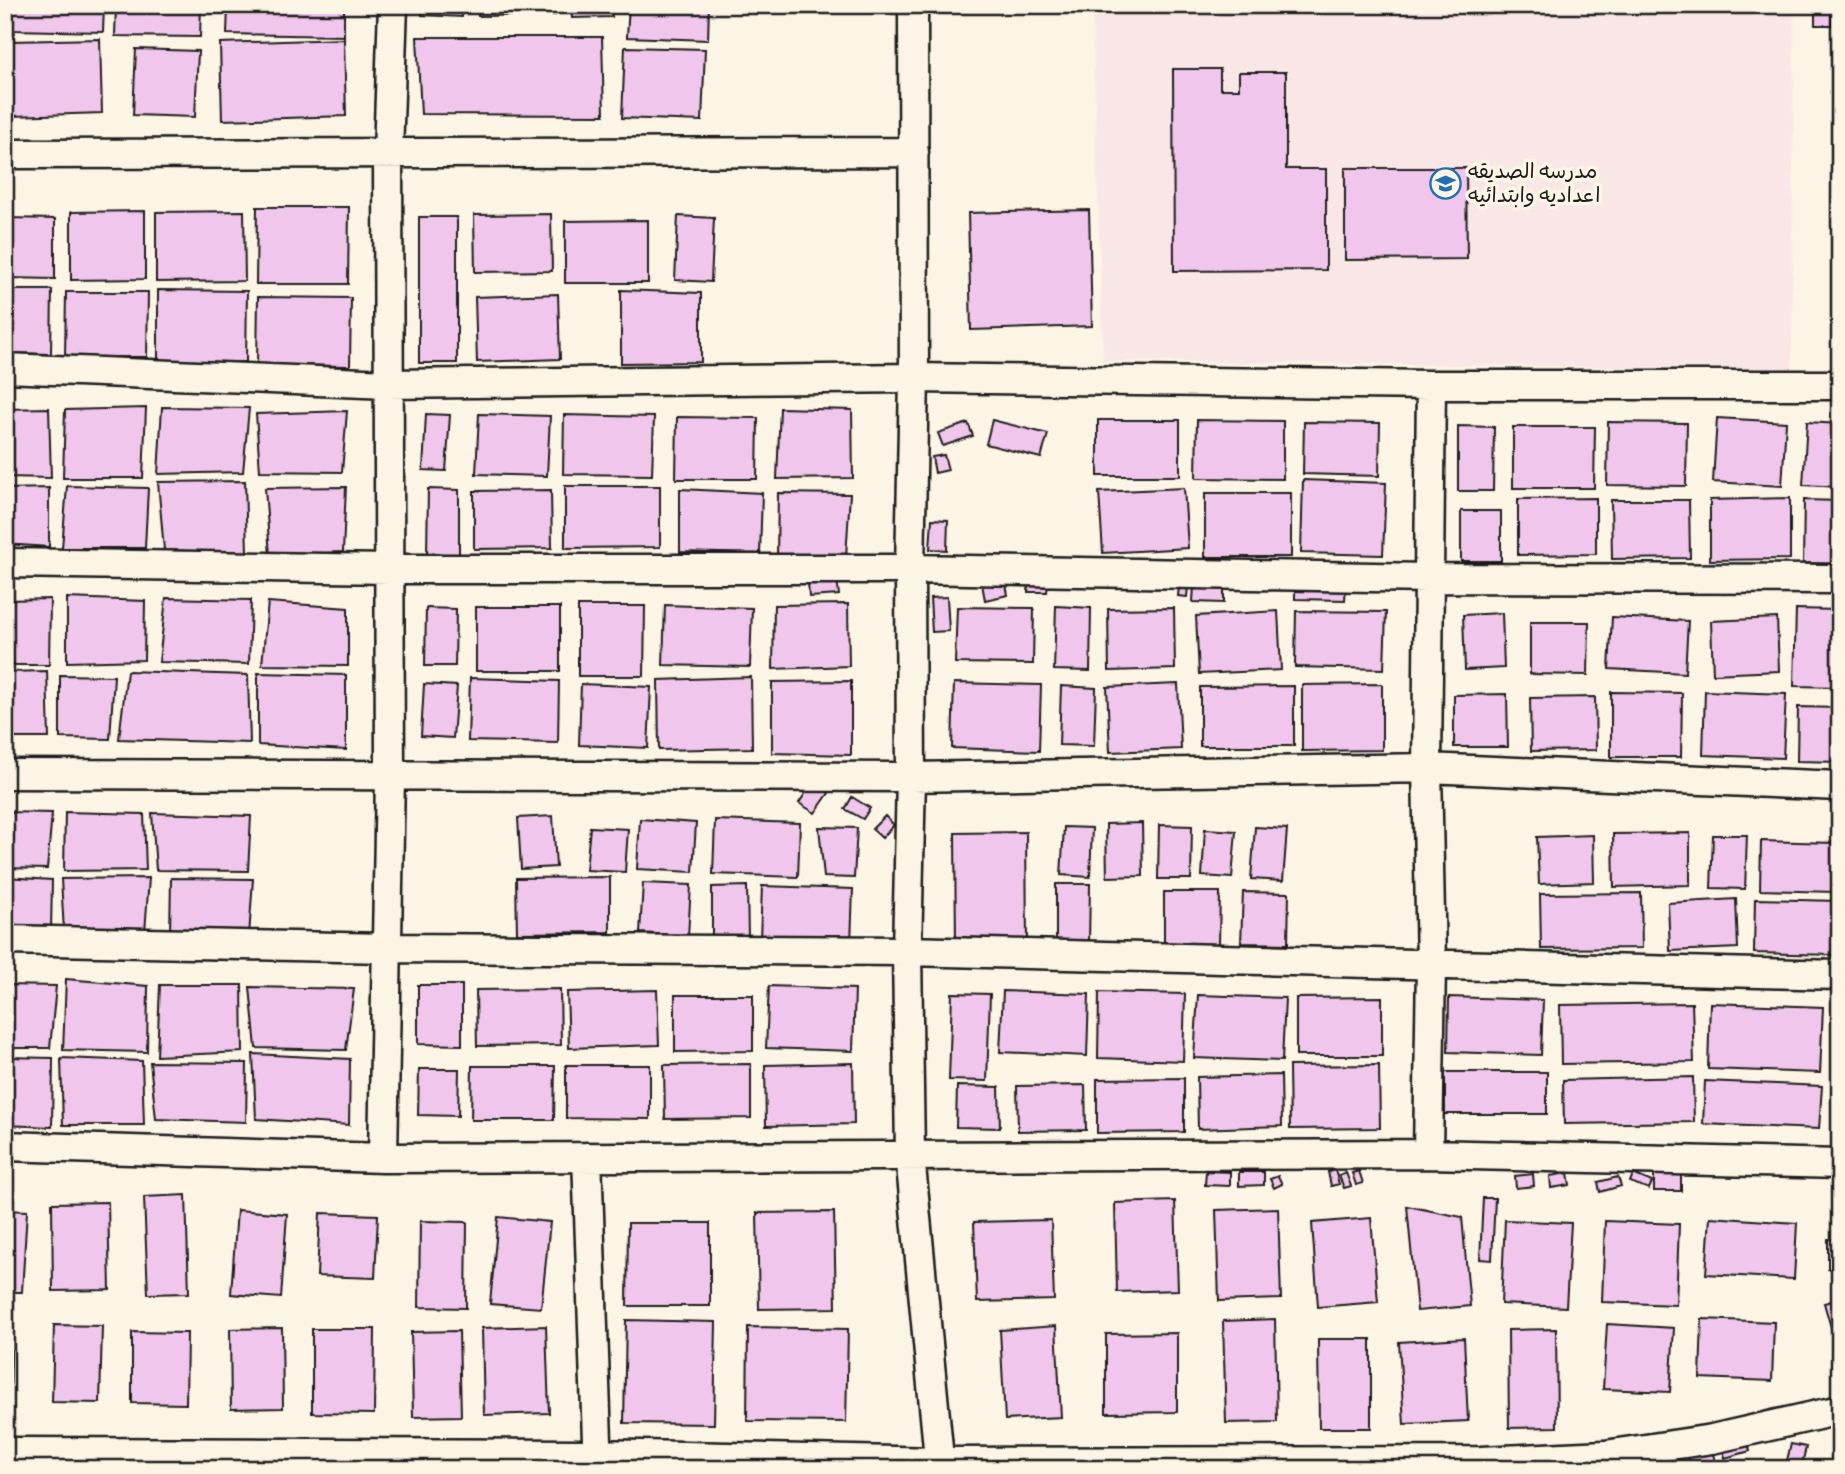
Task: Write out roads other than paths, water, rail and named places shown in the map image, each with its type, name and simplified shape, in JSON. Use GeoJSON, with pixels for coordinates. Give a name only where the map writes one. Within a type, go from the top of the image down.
{"type":"FeatureCollection","features":[{"type":"Feature","properties":{"kind":"street"},"geometry":{"type":"LineString","coordinates":[[383,1158],[390,776],[388,154],[393,5]]}},
{"type":"Feature","properties":{"kind":"street"},"geometry":{"type":"LineString","coordinates":[[912,5],[914,378],[907,950],[910,1155],[940,1465]]}},
{"type":"Feature","properties":{"kind":"street"},"geometry":{"type":"LineString","coordinates":[[5,154],[914,152]]}},
{"type":"Feature","properties":{"kind":"street"},"geometry":{"type":"LineString","coordinates":[[5,368],[388,384],[914,378],[1431,385],[1840,385]]}},
{"type":"Feature","properties":{"kind":"street"},"geometry":{"type":"LineString","coordinates":[[1429,1154],[1431,964],[1427,768],[1431,385]]}},
{"type":"Feature","properties":{"kind":"street"},"geometry":{"type":"LineString","coordinates":[[5,563],[390,569],[910,569],[1428,578],[1840,579]]}},
{"type":"Feature","properties":{"kind":"street"},"geometry":{"type":"LineString","coordinates":[[5,774],[911,777],[1427,768],[1840,786]]}},
{"type":"Feature","properties":{"kind":"street"},"geometry":{"type":"LineString","coordinates":[[5,940],[386,948],[907,950],[1840,975]]}},
{"type":"Feature","properties":{"kind":"street"},"geometry":{"type":"LineString","coordinates":[[5,1146],[383,1158],[1429,1154],[1840,1164]]}},
{"type":"Feature","properties":{"kind":"street"},"geometry":{"type":"LineString","coordinates":[[587,1157],[598,1462]]}},
{"type":"Feature","properties":{"kind":"street"},"geometry":{"type":"LineString","coordinates":[[5,1452],[158,1462],[940,1465],[1482,1461],[1605,1455],[1712,1438],[1840,1410]]}},
{"type":"Feature","properties":{"kind":"place","name":"مدرسه الصديقه اعداديه وابتدائيه"},"geometry":{"type":"Point","coordinates":[1445,183]}}]}
